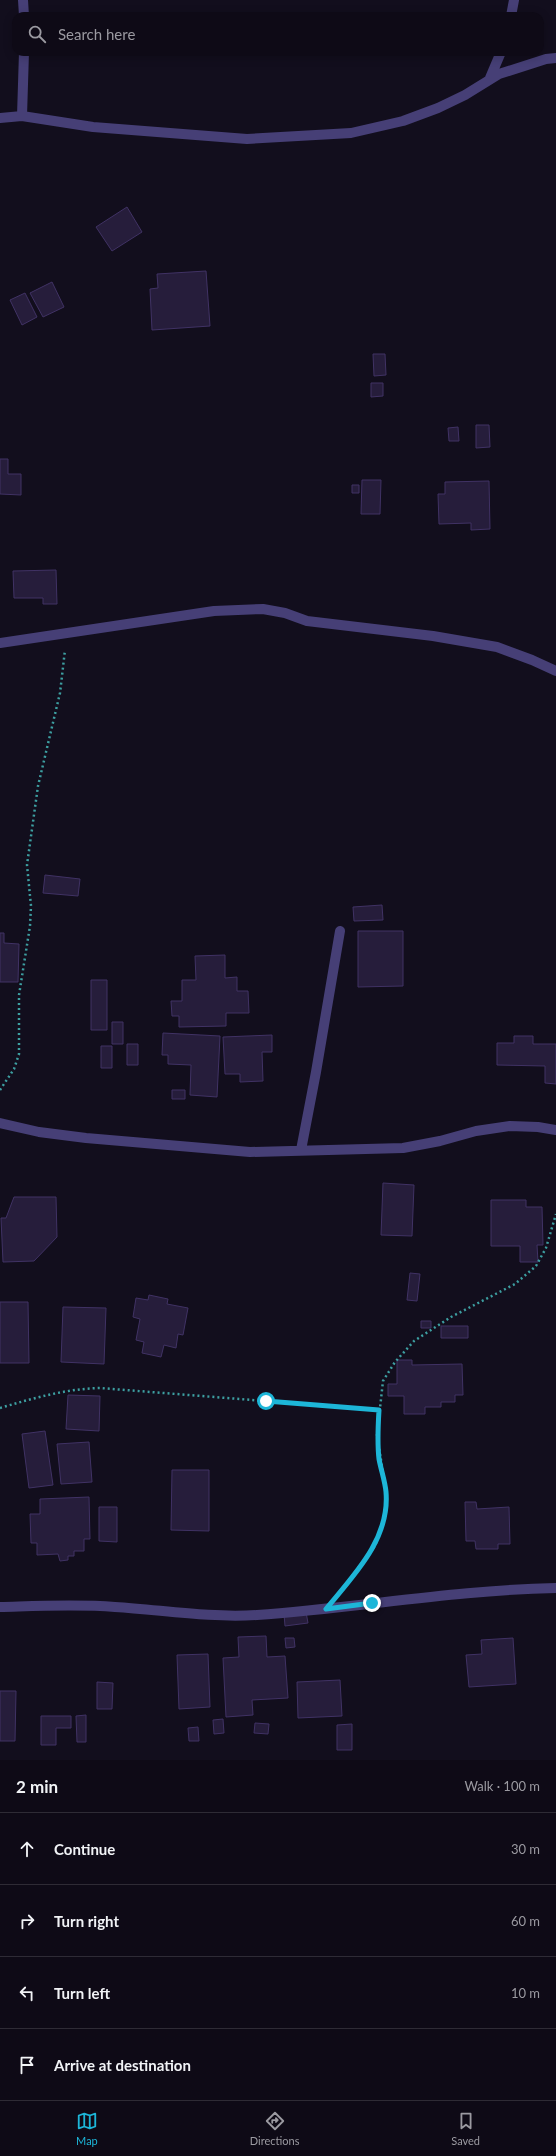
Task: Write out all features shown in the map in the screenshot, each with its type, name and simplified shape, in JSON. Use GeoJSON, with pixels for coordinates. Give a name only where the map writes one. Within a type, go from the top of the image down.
{"type":"FeatureCollection","features":[{"type":"Feature","properties":{"kind":"street"},"geometry":{"type":"LineString","coordinates":[[23,0],[24,12]]}},
{"type":"Feature","properties":{"kind":"street"},"geometry":{"type":"LineString","coordinates":[[512,12],[514,0]]}},
{"type":"Feature","properties":{"kind":"street"},"geometry":{"type":"LineString","coordinates":[[22,116],[24,56]]}},
{"type":"Feature","properties":{"kind":"street"},"geometry":{"type":"LineString","coordinates":[[490,78],[499,56]]}},
{"type":"Feature","properties":{"kind":"street"},"geometry":{"type":"LineString","coordinates":[[0,118],[22,116],[93,127],[246,139],[344,134],[403,121],[438,108],[465,95],[490,78],[519,67],[546,59],[556,58]]}},
{"type":"Feature","properties":{"kind":"street"},"geometry":{"type":"LineString","coordinates":[[0,643],[214,611],[263,609],[318,623],[433,636],[497,647],[556,671]]}},
{"type":"Feature","properties":{"kind":"street"},"geometry":{"type":"LineString","coordinates":[[301,1150],[340,931]]}},
{"type":"Feature","properties":{"kind":"street"},"geometry":{"type":"LineString","coordinates":[[0,1123],[39,1132],[86,1138],[250,1152],[403,1148],[440,1141],[476,1131],[510,1126],[538,1127],[556,1130]]}},
{"type":"Feature","properties":{"kind":"street"},"geometry":{"type":"LineString","coordinates":[[0,1607],[68,1605],[115,1607],[180,1614],[256,1615],[326,1609],[462,1593],[556,1588]]}},
{"type":"Feature","properties":{"kind":"path"},"geometry":{"type":"LineString","coordinates":[[0,1090],[14,1069],[19,1054],[19,995],[30,926],[31,906],[27,865],[38,786],[60,693],[68,632]]}},
{"type":"Feature","properties":{"kind":"path"},"geometry":{"type":"LineString","coordinates":[[326,1609],[375,1546],[381,1529],[386,1507],[386,1491],[377,1435],[383,1381],[395,1362],[414,1341],[451,1317],[515,1284],[536,1266],[546,1248],[556,1214]]}},
{"type":"Feature","properties":{"kind":"path"},"geometry":{"type":"LineString","coordinates":[[0,1408],[40,1396],[74,1389],[100,1388],[379,1410]]}},
{"type":"Feature","properties":{"kind":"building"},"geometry":{"type":"Polygon","coordinates":[[[127,207],[142,232],[112,251],[96,227],[127,207]]]}},
{"type":"Feature","properties":{"kind":"building"},"geometry":{"type":"Polygon","coordinates":[[[206,271],[210,326],[152,330],[150,289],[158,288],[157,274],[206,271]]]}},
{"type":"Feature","properties":{"kind":"building"},"geometry":{"type":"Polygon","coordinates":[[[52,282],[64,307],[43,317],[30,293],[52,282]]]}},
{"type":"Feature","properties":{"kind":"building"},"geometry":{"type":"Polygon","coordinates":[[[25,293],[37,317],[22,325],[10,300],[25,293]]]}},
{"type":"Feature","properties":{"kind":"building"},"geometry":{"type":"Polygon","coordinates":[[[373,354],[385,354],[386,375],[374,376],[373,354]]]}},
{"type":"Feature","properties":{"kind":"building"},"geometry":{"type":"Polygon","coordinates":[[[371,383],[383,383],[383,396],[371,397],[371,383]]]}},
{"type":"Feature","properties":{"kind":"building"},"geometry":{"type":"Polygon","coordinates":[[[476,425],[489,425],[490,447],[476,448],[476,425]]]}},
{"type":"Feature","properties":{"kind":"building"},"geometry":{"type":"Polygon","coordinates":[[[458,427],[459,441],[449,441],[448,428],[458,427]]]}},
{"type":"Feature","properties":{"kind":"building"},"geometry":{"type":"Polygon","coordinates":[[[0,459],[8,459],[8,474],[21,474],[21,495],[0,494],[0,459]]]}},
{"type":"Feature","properties":{"kind":"building"},"geometry":{"type":"Polygon","coordinates":[[[362,480],[381,480],[380,514],[361,514],[362,480]]]}},
{"type":"Feature","properties":{"kind":"building"},"geometry":{"type":"Polygon","coordinates":[[[489,481],[490,529],[471,530],[471,523],[439,524],[438,494],[445,494],[445,482],[489,481]]]}},
{"type":"Feature","properties":{"kind":"building"},"geometry":{"type":"Polygon","coordinates":[[[352,485],[359,485],[359,493],[352,493],[352,485]]]}},
{"type":"Feature","properties":{"kind":"building"},"geometry":{"type":"Polygon","coordinates":[[[56,570],[57,604],[43,604],[43,598],[14,598],[13,571],[56,570]]]}},
{"type":"Feature","properties":{"kind":"building"},"geometry":{"type":"Polygon","coordinates":[[[45,875],[80,879],[78,896],[43,893],[45,875]]]}},
{"type":"Feature","properties":{"kind":"building"},"geometry":{"type":"Polygon","coordinates":[[[382,905],[383,920],[354,921],[353,907],[382,905]]]}},
{"type":"Feature","properties":{"kind":"building"},"geometry":{"type":"Polygon","coordinates":[[[358,931],[403,931],[403,986],[358,987],[358,931]]]}},
{"type":"Feature","properties":{"kind":"building"},"geometry":{"type":"Polygon","coordinates":[[[0,933],[4,933],[4,943],[19,944],[18,982],[0,982],[0,933]]]}},
{"type":"Feature","properties":{"kind":"building"},"geometry":{"type":"Polygon","coordinates":[[[225,955],[225,978],[237,977],[237,991],[248,991],[249,1013],[226,1013],[226,1026],[179,1027],[179,1016],[172,1016],[171,1001],[182,1001],[182,980],[196,980],[195,956],[225,955]]]}},
{"type":"Feature","properties":{"kind":"building"},"geometry":{"type":"Polygon","coordinates":[[[91,980],[107,980],[107,1030],[91,1030],[91,980]]]}},
{"type":"Feature","properties":{"kind":"building"},"geometry":{"type":"Polygon","coordinates":[[[112,1022],[123,1022],[123,1044],[112,1044],[112,1022]]]}},
{"type":"Feature","properties":{"kind":"building"},"geometry":{"type":"Polygon","coordinates":[[[163,1033],[220,1036],[217,1097],[190,1095],[191,1065],[168,1064],[168,1055],[162,1055],[163,1033]]]}},
{"type":"Feature","properties":{"kind":"building"},"geometry":{"type":"Polygon","coordinates":[[[272,1035],[272,1052],[262,1052],[263,1081],[240,1082],[240,1074],[225,1074],[223,1037],[272,1035]]]}},
{"type":"Feature","properties":{"kind":"building"},"geometry":{"type":"Polygon","coordinates":[[[514,1036],[533,1036],[533,1044],[556,1044],[556,1084],[545,1083],[545,1066],[497,1065],[497,1043],[514,1043],[514,1036]]]}},
{"type":"Feature","properties":{"kind":"building"},"geometry":{"type":"Polygon","coordinates":[[[127,1044],[138,1044],[138,1065],[127,1065],[127,1044]]]}},
{"type":"Feature","properties":{"kind":"building"},"geometry":{"type":"Polygon","coordinates":[[[101,1046],[112,1046],[112,1068],[101,1068],[101,1046]]]}},
{"type":"Feature","properties":{"kind":"building"},"geometry":{"type":"Polygon","coordinates":[[[172,1090],[185,1090],[185,1099],[172,1099],[172,1090]]]}},
{"type":"Feature","properties":{"kind":"building"},"geometry":{"type":"Polygon","coordinates":[[[383,1183],[414,1185],[412,1236],[381,1235],[383,1183]]]}},
{"type":"Feature","properties":{"kind":"building"},"geometry":{"type":"Polygon","coordinates":[[[14,1197],[56,1197],[57,1237],[34,1261],[3,1262],[1,1218],[6,1218],[14,1197]]]}},
{"type":"Feature","properties":{"kind":"building"},"geometry":{"type":"Polygon","coordinates":[[[491,1200],[526,1200],[526,1207],[542,1207],[543,1245],[537,1245],[538,1262],[520,1262],[520,1246],[491,1246],[491,1200]]]}},
{"type":"Feature","properties":{"kind":"building"},"geometry":{"type":"Polygon","coordinates":[[[410,1273],[420,1274],[417,1301],[407,1300],[410,1273]]]}},
{"type":"Feature","properties":{"kind":"building"},"geometry":{"type":"Polygon","coordinates":[[[149,1295],[168,1299],[167,1304],[188,1308],[183,1335],[178,1334],[176,1348],[164,1345],[161,1357],[142,1353],[144,1342],[136,1340],[140,1319],[133,1317],[136,1298],[148,1300],[149,1295]]]}},
{"type":"Feature","properties":{"kind":"building"},"geometry":{"type":"Polygon","coordinates":[[[0,1302],[28,1302],[29,1363],[0,1363],[0,1302]]]}},
{"type":"Feature","properties":{"kind":"building"},"geometry":{"type":"Polygon","coordinates":[[[63,1307],[106,1308],[104,1364],[61,1362],[63,1307]]]}},
{"type":"Feature","properties":{"kind":"building"},"geometry":{"type":"Polygon","coordinates":[[[421,1321],[431,1321],[431,1328],[421,1328],[421,1321]]]}},
{"type":"Feature","properties":{"kind":"building"},"geometry":{"type":"Polygon","coordinates":[[[441,1326],[468,1326],[468,1338],[441,1338],[441,1326]]]}},
{"type":"Feature","properties":{"kind":"building"},"geometry":{"type":"Polygon","coordinates":[[[397,1360],[412,1360],[412,1365],[462,1364],[463,1395],[455,1395],[455,1402],[441,1402],[441,1407],[425,1407],[425,1414],[404,1414],[404,1396],[388,1396],[388,1384],[397,1384],[397,1360]]]}},
{"type":"Feature","properties":{"kind":"building"},"geometry":{"type":"Polygon","coordinates":[[[68,1395],[100,1396],[99,1431],[66,1429],[68,1395]]]}},
{"type":"Feature","properties":{"kind":"building"},"geometry":{"type":"Polygon","coordinates":[[[45,1431],[53,1485],[29,1488],[22,1434],[45,1431]]]}},
{"type":"Feature","properties":{"kind":"building"},"geometry":{"type":"Polygon","coordinates":[[[89,1442],[92,1482],[61,1484],[57,1444],[89,1442]]]}},
{"type":"Feature","properties":{"kind":"building"},"geometry":{"type":"Polygon","coordinates":[[[172,1470],[209,1470],[209,1531],[171,1530],[172,1470]]]}},
{"type":"Feature","properties":{"kind":"building"},"geometry":{"type":"Polygon","coordinates":[[[89,1497],[90,1539],[84,1539],[84,1551],[74,1551],[74,1556],[68,1556],[68,1560],[60,1561],[58,1554],[37,1555],[37,1543],[31,1543],[30,1514],[40,1514],[40,1499],[89,1497]]]}},
{"type":"Feature","properties":{"kind":"building"},"geometry":{"type":"Polygon","coordinates":[[[465,1502],[476,1502],[477,1509],[509,1507],[510,1544],[498,1544],[498,1549],[476,1549],[475,1541],[466,1541],[465,1502]]]}},
{"type":"Feature","properties":{"kind":"building"},"geometry":{"type":"Polygon","coordinates":[[[99,1507],[117,1507],[117,1542],[99,1541],[99,1507]]]}},
{"type":"Feature","properties":{"kind":"building"},"geometry":{"type":"Polygon","coordinates":[[[306,1612],[308,1623],[285,1626],[284,1614],[306,1612]]]}},
{"type":"Feature","properties":{"kind":"building"},"geometry":{"type":"Polygon","coordinates":[[[266,1636],[267,1657],[285,1656],[288,1698],[252,1700],[253,1715],[226,1717],[223,1658],[239,1657],[238,1637],[266,1636]]]}},
{"type":"Feature","properties":{"kind":"building"},"geometry":{"type":"Polygon","coordinates":[[[285,1638],[294,1638],[295,1647],[286,1648],[285,1638]]]}},
{"type":"Feature","properties":{"kind":"building"},"geometry":{"type":"Polygon","coordinates":[[[513,1638],[516,1684],[469,1687],[466,1655],[482,1654],[481,1640],[513,1638]]]}},
{"type":"Feature","properties":{"kind":"building"},"geometry":{"type":"Polygon","coordinates":[[[208,1654],[210,1707],[179,1709],[177,1655],[208,1654]]]}},
{"type":"Feature","properties":{"kind":"building"},"geometry":{"type":"Polygon","coordinates":[[[340,1680],[342,1716],[298,1718],[297,1682],[340,1680]]]}},
{"type":"Feature","properties":{"kind":"building"},"geometry":{"type":"Polygon","coordinates":[[[97,1682],[113,1683],[112,1709],[97,1709],[97,1682]]]}},
{"type":"Feature","properties":{"kind":"building"},"geometry":{"type":"Polygon","coordinates":[[[0,1691],[16,1691],[15,1741],[0,1741],[0,1691]]]}},
{"type":"Feature","properties":{"kind":"building"},"geometry":{"type":"Polygon","coordinates":[[[86,1715],[86,1742],[77,1742],[76,1716],[86,1715]]]}},
{"type":"Feature","properties":{"kind":"building"},"geometry":{"type":"Polygon","coordinates":[[[41,1716],[71,1716],[71,1728],[56,1728],[56,1745],[41,1745],[41,1716]]]}},
{"type":"Feature","properties":{"kind":"building"},"geometry":{"type":"Polygon","coordinates":[[[223,1719],[224,1733],[214,1734],[213,1720],[223,1719]]]}},
{"type":"Feature","properties":{"kind":"building"},"geometry":{"type":"Polygon","coordinates":[[[255,1723],[269,1724],[268,1734],[254,1733],[255,1723]]]}},
{"type":"Feature","properties":{"kind":"building"},"geometry":{"type":"Polygon","coordinates":[[[352,1724],[352,1750],[337,1750],[337,1725],[352,1724]]]}},
{"type":"Feature","properties":{"kind":"building"},"geometry":{"type":"Polygon","coordinates":[[[198,1727],[199,1741],[189,1741],[188,1728],[198,1727]]]}},
{"type":"Feature","properties":{"kind":"route"},"geometry":{"type":"LineString","coordinates":[[266,1401],[379,1410],[377,1435],[379,1459],[386,1491],[386,1507],[381,1529],[375,1546],[326,1609],[372,1603]]}}]}
